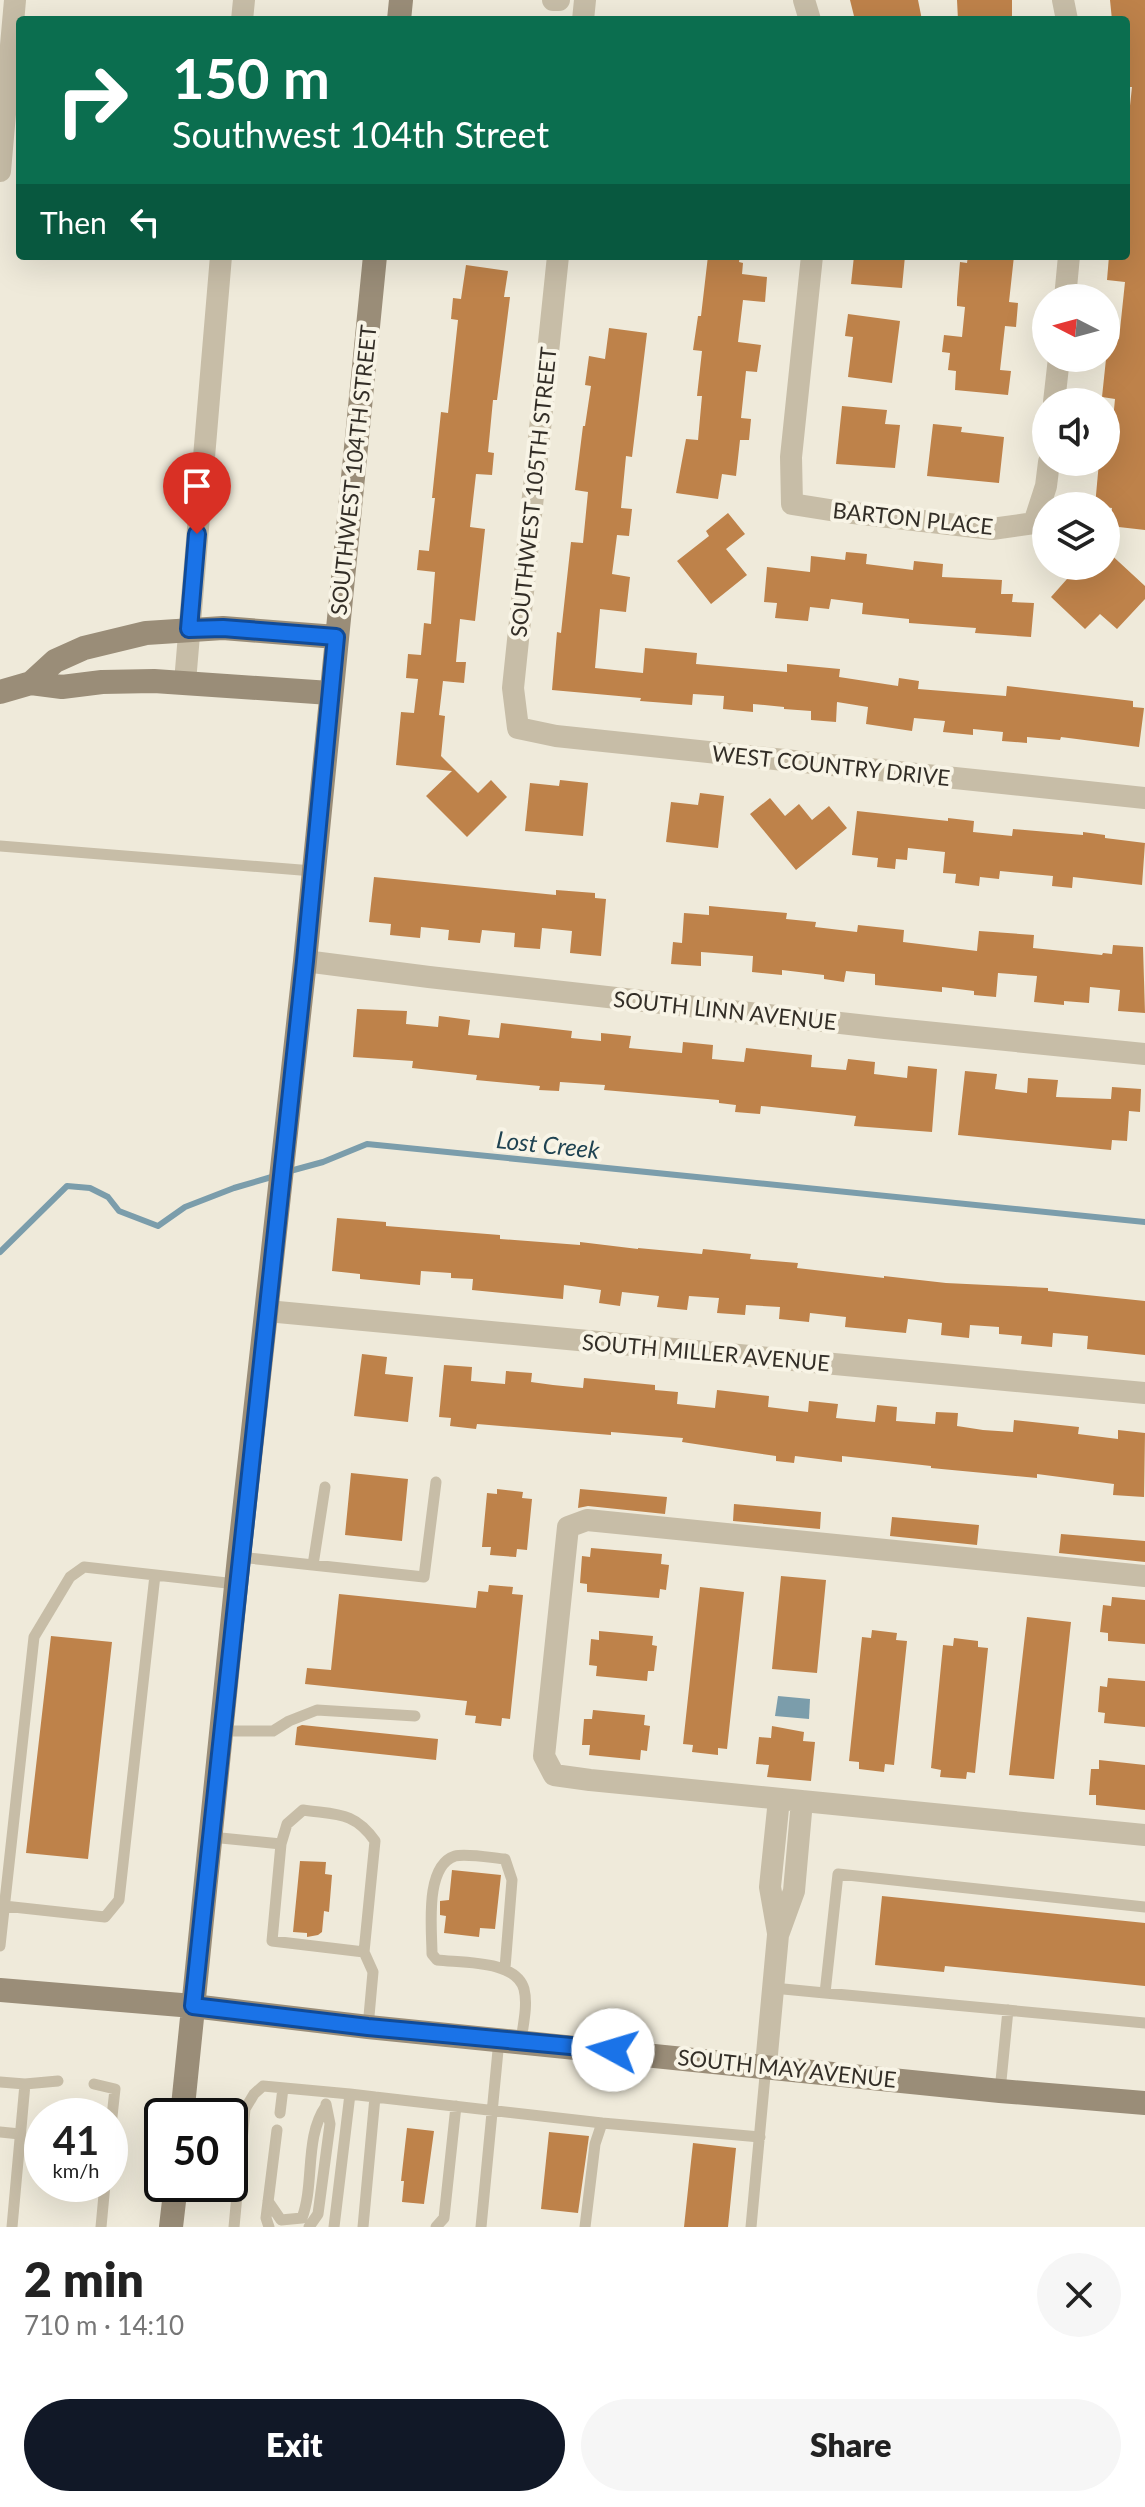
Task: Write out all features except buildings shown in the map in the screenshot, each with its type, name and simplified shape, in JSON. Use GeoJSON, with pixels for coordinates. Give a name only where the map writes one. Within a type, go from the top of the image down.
{"type":"FeatureCollection","features":[{"type":"Feature","properties":{"kind":"main road","name":"SOUTHWEST 104TH STREET"},"geometry":{"type":"LineString","coordinates":[[184,2098],[239,1557],[305,961],[375,260]]}},
{"type":"Feature","properties":{"kind":"main road"},"geometry":{"type":"LineString","coordinates":[[31,683],[55,661],[84,648],[146,633],[223,628],[336,637]]}},
{"type":"Feature","properties":{"kind":"main road"},"geometry":{"type":"LineString","coordinates":[[0,692],[31,683],[62,687],[102,682],[185,682],[330,693]]}},
{"type":"Feature","properties":{"kind":"main road","name":"SOUTH MAY AVENUE"},"geometry":{"type":"LineString","coordinates":[[0,1990],[193,2006],[368,2027],[1145,2103]]}},
{"type":"Feature","properties":{"kind":"main road"},"geometry":{"type":"LineString","coordinates":[[171,2227],[174,2202]]}},
{"type":"Feature","properties":{"kind":"street"},"geometry":{"type":"LineString","coordinates":[[0,171],[15,0]]}},
{"type":"Feature","properties":{"kind":"street"},"geometry":{"type":"LineString","coordinates":[[185,682],[221,260]]}},
{"type":"Feature","properties":{"kind":"street","name":"SOUTHWEST 105TH STREET"},"geometry":{"type":"LineString","coordinates":[[518,728],[513,688],[558,260]]}},
{"type":"Feature","properties":{"kind":"street","name":"BARTON PLACE"},"geometry":{"type":"LineString","coordinates":[[812,260],[791,457],[792,504],[992,529],[1034,523],[1047,476]]}},
{"type":"Feature","properties":{"kind":"street"},"geometry":{"type":"LineString","coordinates":[[1066,284],[1069,260]]}},
{"type":"Feature","properties":{"kind":"street","name":"WEST COUNTRY DRIVE"},"geometry":{"type":"LineString","coordinates":[[518,728],[556,736],[1145,798]]}},
{"type":"Feature","properties":{"kind":"street","name":"SOUTH LINN AVENUE"},"geometry":{"type":"LineString","coordinates":[[305,961],[854,1025],[1145,1054]]}},
{"type":"Feature","properties":{"kind":"street","name":"SOUTH MILLER AVENUE"},"geometry":{"type":"LineString","coordinates":[[267,1311],[1145,1393]]}},
{"type":"Feature","properties":{"kind":"street"},"geometry":{"type":"LineString","coordinates":[[1145,1576],[587,1520],[568,1527],[544,1756],[554,1775],[1145,1835]]}},
{"type":"Feature","properties":{"kind":"street"},"geometry":{"type":"LineString","coordinates":[[778,1935],[770,1887],[779,1799]]}},
{"type":"Feature","properties":{"kind":"street"},"geometry":{"type":"LineString","coordinates":[[766,2065],[778,1935],[794,1891],[802,1801]]}},
{"type":"Feature","properties":{"kind":"lane"},"geometry":{"type":"LineString","coordinates":[[0,846],[313,871]]}},
{"type":"Feature","properties":{"kind":"lane"},"geometry":{"type":"LineString","coordinates":[[239,1557],[424,1577],[436,1482]]}},
{"type":"Feature","properties":{"kind":"lane"},"geometry":{"type":"LineString","coordinates":[[313,1565],[325,1487]]}},
{"type":"Feature","properties":{"kind":"lane"},"geometry":{"type":"LineString","coordinates":[[0,1946],[34,1637],[70,1577],[84,1567],[237,1584]]}},
{"type":"Feature","properties":{"kind":"lane"},"geometry":{"type":"LineString","coordinates":[[4,1906],[105,1917],[119,1900],[155,1575]]}},
{"type":"Feature","properties":{"kind":"lane"},"geometry":{"type":"LineString","coordinates":[[221,1731],[273,1731],[317,1710],[415,1716]]}},
{"type":"Feature","properties":{"kind":"lane"},"geometry":{"type":"LineString","coordinates":[[364,1952],[272,1941],[281,1844],[287,1824],[303,1810],[352,1817],[369,1831],[375,1841],[364,1952],[373,1972],[368,2027]]}},
{"type":"Feature","properties":{"kind":"lane"},"geometry":{"type":"LineString","coordinates":[[210,1837],[281,1844]]}},
{"type":"Feature","properties":{"kind":"lane"},"geometry":{"type":"LineString","coordinates":[[481,2227],[492,2111],[510,2040],[525,1999],[524,1987],[518,1976],[505,1968],[437,1960],[432,1954],[431,1898],[443,1865],[456,1856],[505,1859],[512,1880],[505,1968]]}},
{"type":"Feature","properties":{"kind":"lane"},"geometry":{"type":"LineString","coordinates":[[825,1993],[838,1874],[1145,1907]]}},
{"type":"Feature","properties":{"kind":"lane"},"geometry":{"type":"LineString","coordinates":[[773,1988],[1145,2023]]}},
{"type":"Feature","properties":{"kind":"lane"},"geometry":{"type":"LineString","coordinates":[[1000,2091],[1008,2010]]}},
{"type":"Feature","properties":{"kind":"lane"},"geometry":{"type":"LineString","coordinates":[[751,2227],[766,2065]]}},
{"type":"Feature","properties":{"kind":"lane"},"geometry":{"type":"LineString","coordinates":[[0,2082],[25,2084],[58,2081]]}},
{"type":"Feature","properties":{"kind":"lane"},"geometry":{"type":"LineString","coordinates":[[12,2227],[25,2084]]}},
{"type":"Feature","properties":{"kind":"lane"},"geometry":{"type":"LineString","coordinates":[[94,2084],[115,2089],[114,2098]]}},
{"type":"Feature","properties":{"kind":"lane"},"geometry":{"type":"LineString","coordinates":[[234,2227],[245,2109],[263,2086],[456,2106],[601,2126],[760,2137]]}},
{"type":"Feature","properties":{"kind":"lane"},"geometry":{"type":"LineString","coordinates":[[280,2113],[283,2088]]}},
{"type":"Feature","properties":{"kind":"lane"},"geometry":{"type":"LineString","coordinates":[[309,2227],[318,2214],[330,2124],[327,2092]]}},
{"type":"Feature","properties":{"kind":"lane"},"geometry":{"type":"LineString","coordinates":[[334,2227],[350,2094]]}},
{"type":"Feature","properties":{"kind":"lane"},"geometry":{"type":"LineString","coordinates":[[363,2227],[375,2097]]}},
{"type":"Feature","properties":{"kind":"lane"},"geometry":{"type":"LineString","coordinates":[[268,2201],[281,2220],[302,2218],[307,2204],[316,2119],[326,2106]]}},
{"type":"Feature","properties":{"kind":"lane"},"geometry":{"type":"LineString","coordinates":[[436,2227],[444,2218],[456,2106]]}},
{"type":"Feature","properties":{"kind":"lane"},"geometry":{"type":"LineString","coordinates":[[585,2227],[595,2144],[601,2126]]}},
{"type":"Feature","properties":{"kind":"lane"},"geometry":{"type":"LineString","coordinates":[[269,2227],[266,2218],[277,2130]]}},
{"type":"Feature","properties":{"kind":"lane"},"geometry":{"type":"LineString","coordinates":[[0,2132],[20,2134]]}},
{"type":"Feature","properties":{"kind":"lane"},"geometry":{"type":"LineString","coordinates":[[0,2190],[16,2192]]}},
{"type":"Feature","properties":{"kind":"lane"},"geometry":{"type":"LineString","coordinates":[[101,2227],[103,2202]]}},
{"type":"Feature","properties":{"kind":"water"},"geometry":{"type":"Polygon","coordinates":[[[778,1696],[810,1699],[809,1719],[775,1716],[778,1696]]]}},
{"type":"Feature","properties":{"kind":"waterway","name":"Lost Creek"},"geometry":{"type":"LineString","coordinates":[[290,1171],[323,1162],[367,1144],[1145,1222]]}},
{"type":"Feature","properties":{"kind":"waterway","name":"Lost Creek"},"geometry":{"type":"LineString","coordinates":[[0,1252],[67,1186],[90,1188],[108,1197],[119,1211],[158,1226],[185,1207],[275,1176]]}},
{"type":"Feature","properties":{"kind":"route"},"geometry":{"type":"LineString","coordinates":[[197,534],[189,629],[223,628],[336,637],[305,961],[193,2006],[368,2027],[613,2050]]}}]}
